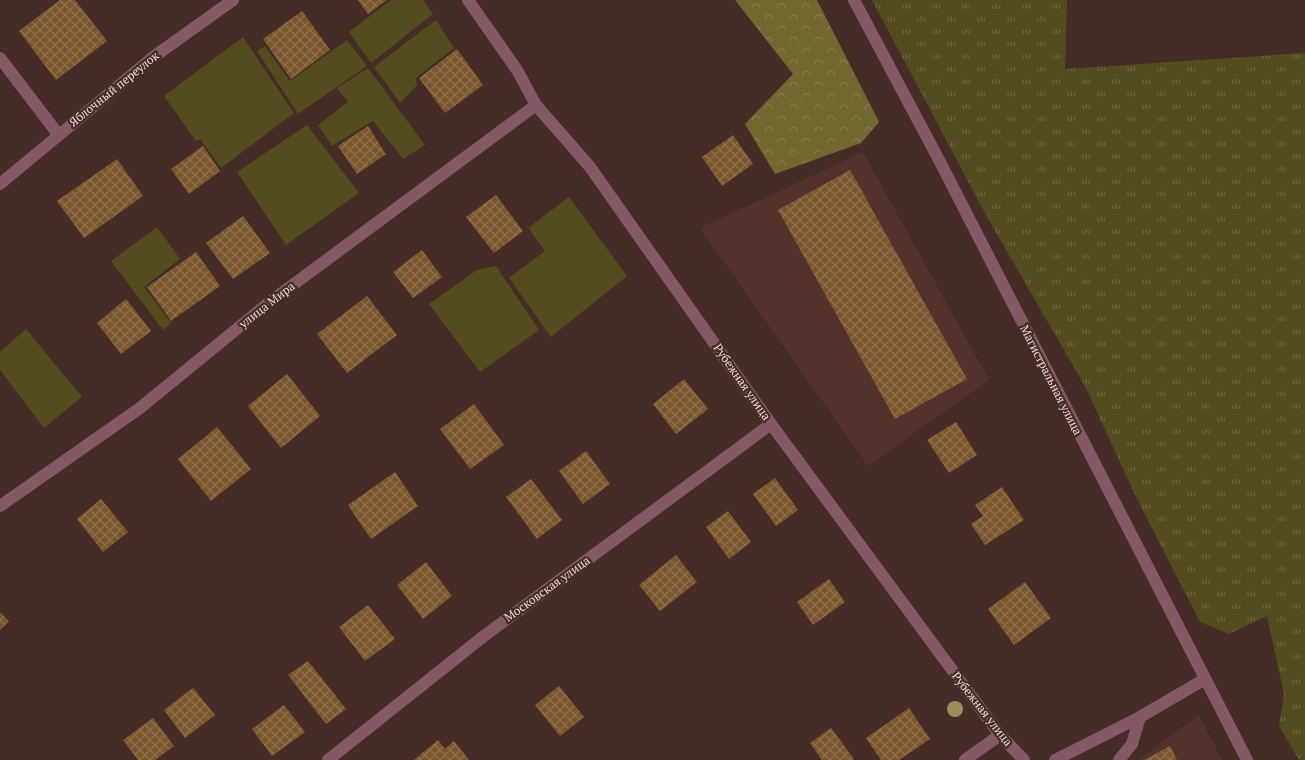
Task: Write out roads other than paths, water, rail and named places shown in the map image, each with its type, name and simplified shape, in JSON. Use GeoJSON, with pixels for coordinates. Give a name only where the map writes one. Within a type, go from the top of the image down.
{"type":"FeatureCollection","features":[{"type":"Feature","properties":{"kind":"street","name":"Яблочный переулок"},"geometry":{"type":"LineString","coordinates":[[0,184],[152,58],[233,0]]}},
{"type":"Feature","properties":{"kind":"street","name":"Рубежная улица"},"geometry":{"type":"LineString","coordinates":[[468,0],[517,70],[536,105],[590,167],[771,424],[1000,735],[1024,760]]}},
{"type":"Feature","properties":{"kind":"street","name":"Магистральная улица"},"geometry":{"type":"LineString","coordinates":[[854,0],[948,176],[1247,760]]}},
{"type":"Feature","properties":{"kind":"street"},"geometry":{"type":"LineString","coordinates":[[0,58],[58,134]]}},
{"type":"Feature","properties":{"kind":"street","name":"улица Мира"},"geometry":{"type":"LineString","coordinates":[[0,506],[140,408],[271,301],[536,105]]}},
{"type":"Feature","properties":{"kind":"street","name":"Московская улица"},"geometry":{"type":"LineString","coordinates":[[328,760],[484,636],[771,424]]}},
{"type":"Feature","properties":{"kind":"street"},"geometry":{"type":"LineString","coordinates":[[1055,760],[1140,717],[1205,679]]}},
{"type":"Feature","properties":{"kind":"street"},"geometry":{"type":"LineString","coordinates":[[1119,760],[1132,744],[1140,717]]}},
{"type":"Feature","properties":{"kind":"street"},"geometry":{"type":"LineString","coordinates":[[965,760],[1000,735]]}}]}
